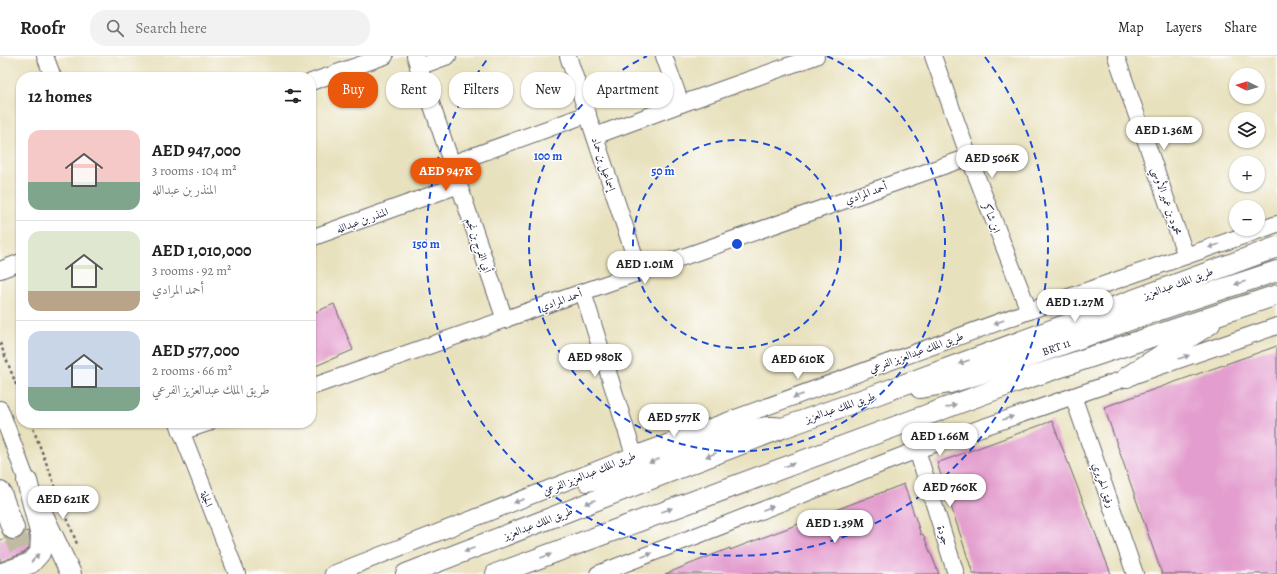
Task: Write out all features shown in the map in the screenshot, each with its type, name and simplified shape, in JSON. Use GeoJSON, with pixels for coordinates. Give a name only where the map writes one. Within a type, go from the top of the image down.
{"type":"FeatureCollection","features":[{"type":"Feature","properties":{"kind":"highway"},"geometry":{"type":"LineString","coordinates":[[0,494],[13,528]]}},
{"type":"Feature","properties":{"kind":"main road","name":"طريق الملك عبدالعزيز"},"geometry":{"type":"LineString","coordinates":[[406,574],[785,426],[878,394],[1277,247]]}},
{"type":"Feature","properties":{"kind":"main road","name":"BRT 11"},"geometry":{"type":"LineString","coordinates":[[878,394],[950,383],[989,371],[1138,317],[1277,271]]}},
{"type":"Feature","properties":{"kind":"main road"},"geometry":{"type":"LineString","coordinates":[[496,574],[1016,382],[1277,295]]}},
{"type":"Feature","properties":{"kind":"main road"},"geometry":{"type":"LineString","coordinates":[[1127,377],[1195,334],[1228,311]]}},
{"type":"Feature","properties":{"kind":"main road"},"geometry":{"type":"LineString","coordinates":[[0,574],[31,563],[40,553],[41,536],[27,481]]}},
{"type":"Feature","properties":{"kind":"main road"},"geometry":{"type":"LineString","coordinates":[[27,481],[62,574]]}},
{"type":"Feature","properties":{"kind":"main road"},"geometry":{"type":"LineString","coordinates":[[27,481],[71,574]]}},
{"type":"Feature","properties":{"kind":"street"},"geometry":{"type":"LineString","coordinates":[[45,56],[51,72]]}},
{"type":"Feature","properties":{"kind":"street"},"geometry":{"type":"LineString","coordinates":[[316,80],[385,56]]}},
{"type":"Feature","properties":{"kind":"street"},"geometry":{"type":"LineString","coordinates":[[417,61],[448,56]]}},
{"type":"Feature","properties":{"kind":"street","name":"إسماعيل بن حماد"},"geometry":{"type":"LineString","coordinates":[[568,56],[640,272]]}},
{"type":"Feature","properties":{"kind":"street"},"geometry":{"type":"LineString","coordinates":[[664,56],[681,104]]}},
{"type":"Feature","properties":{"kind":"street"},"geometry":{"type":"LineString","coordinates":[[595,136],[816,56]]}},
{"type":"Feature","properties":{"kind":"street","name":"ابن شاكر"},"geometry":{"type":"LineString","coordinates":[[933,56],[969,157],[1029,311]]}},
{"type":"Feature","properties":{"kind":"street","name":"محمود بن عمير الأوسي"},"geometry":{"type":"LineString","coordinates":[[1116,56],[1186,256]]}},
{"type":"Feature","properties":{"kind":"street","name":"أبي الفرج بن نجم"},"geometry":{"type":"LineString","coordinates":[[417,61],[505,320]]}},
{"type":"Feature","properties":{"kind":"street"},"geometry":{"type":"LineString","coordinates":[[452,164],[588,114]]}},
{"type":"Feature","properties":{"kind":"street","name":"أحمد المرادي"},"geometry":{"type":"LineString","coordinates":[[316,385],[969,157]]}},
{"type":"Feature","properties":{"kind":"street","name":"المنذر بن عبدالله"},"geometry":{"type":"LineString","coordinates":[[316,236],[459,185]]}},
{"type":"Feature","properties":{"kind":"street","name":"طريق الملك عبدالعزيز الفرعي"},"geometry":{"type":"LineString","coordinates":[[333,574],[634,455],[1029,311],[1277,224]]}},
{"type":"Feature","properties":{"kind":"street"},"geometry":{"type":"LineString","coordinates":[[0,270],[16,264]]}},
{"type":"Feature","properties":{"kind":"street"},"geometry":{"type":"LineString","coordinates":[[583,292],[634,455]]}},
{"type":"Feature","properties":{"kind":"street"},"geometry":{"type":"LineString","coordinates":[[598,574],[917,450],[1277,326]]}},
{"type":"Feature","properties":{"kind":"street","name":"رفيق الحريري"},"geometry":{"type":"LineString","coordinates":[[1073,396],[1135,574]]}},
{"type":"Feature","properties":{"kind":"street"},"geometry":{"type":"LineString","coordinates":[[0,409],[27,481]]}},
{"type":"Feature","properties":{"kind":"street"},"geometry":{"type":"LineString","coordinates":[[563,484],[600,481],[679,451],[756,426],[772,424],[785,426]]}},
{"type":"Feature","properties":{"kind":"street","name":"الجلة"},"geometry":{"type":"LineString","coordinates":[[180,428],[236,574]]}},
{"type":"Feature","properties":{"kind":"street","name":"جودة"},"geometry":{"type":"LineString","coordinates":[[917,450],[956,574]]}},
{"type":"Feature","properties":{"kind":"path"},"geometry":{"type":"LineString","coordinates":[[0,343],[16,384]]}},
{"type":"Feature","properties":{"kind":"path"},"geometry":{"type":"LineString","coordinates":[[33,428],[78,546]]}},
{"type":"Feature","properties":{"kind":"building"},"geometry":{"type":"Polygon","coordinates":[[[334,304],[353,350],[316,366],[316,312],[334,304]]]}},
{"type":"Feature","properties":{"kind":"building"},"geometry":{"type":"Polygon","coordinates":[[[1277,346],[1277,574],[1162,574],[1104,407],[1277,346]]]}},
{"type":"Feature","properties":{"kind":"building"},"geometry":{"type":"Polygon","coordinates":[[[1052,421],[1111,574],[973,574],[937,463],[1052,421]]]}},
{"type":"Feature","properties":{"kind":"building"},"geometry":{"type":"Polygon","coordinates":[[[904,484],[921,535],[923,534],[939,574],[665,574],[730,548],[730,550],[904,484]]]}},
{"type":"Feature","properties":{"kind":"building"},"geometry":{"type":"Polygon","coordinates":[[[28,531],[29,548],[24,553],[0,562],[0,540],[6,538],[17,540],[24,532],[28,531]]]}},
{"type":"Feature","properties":{"kind":"tunnel"},"geometry":{"type":"LineString","coordinates":[[13,528],[29,574]]}}]}
